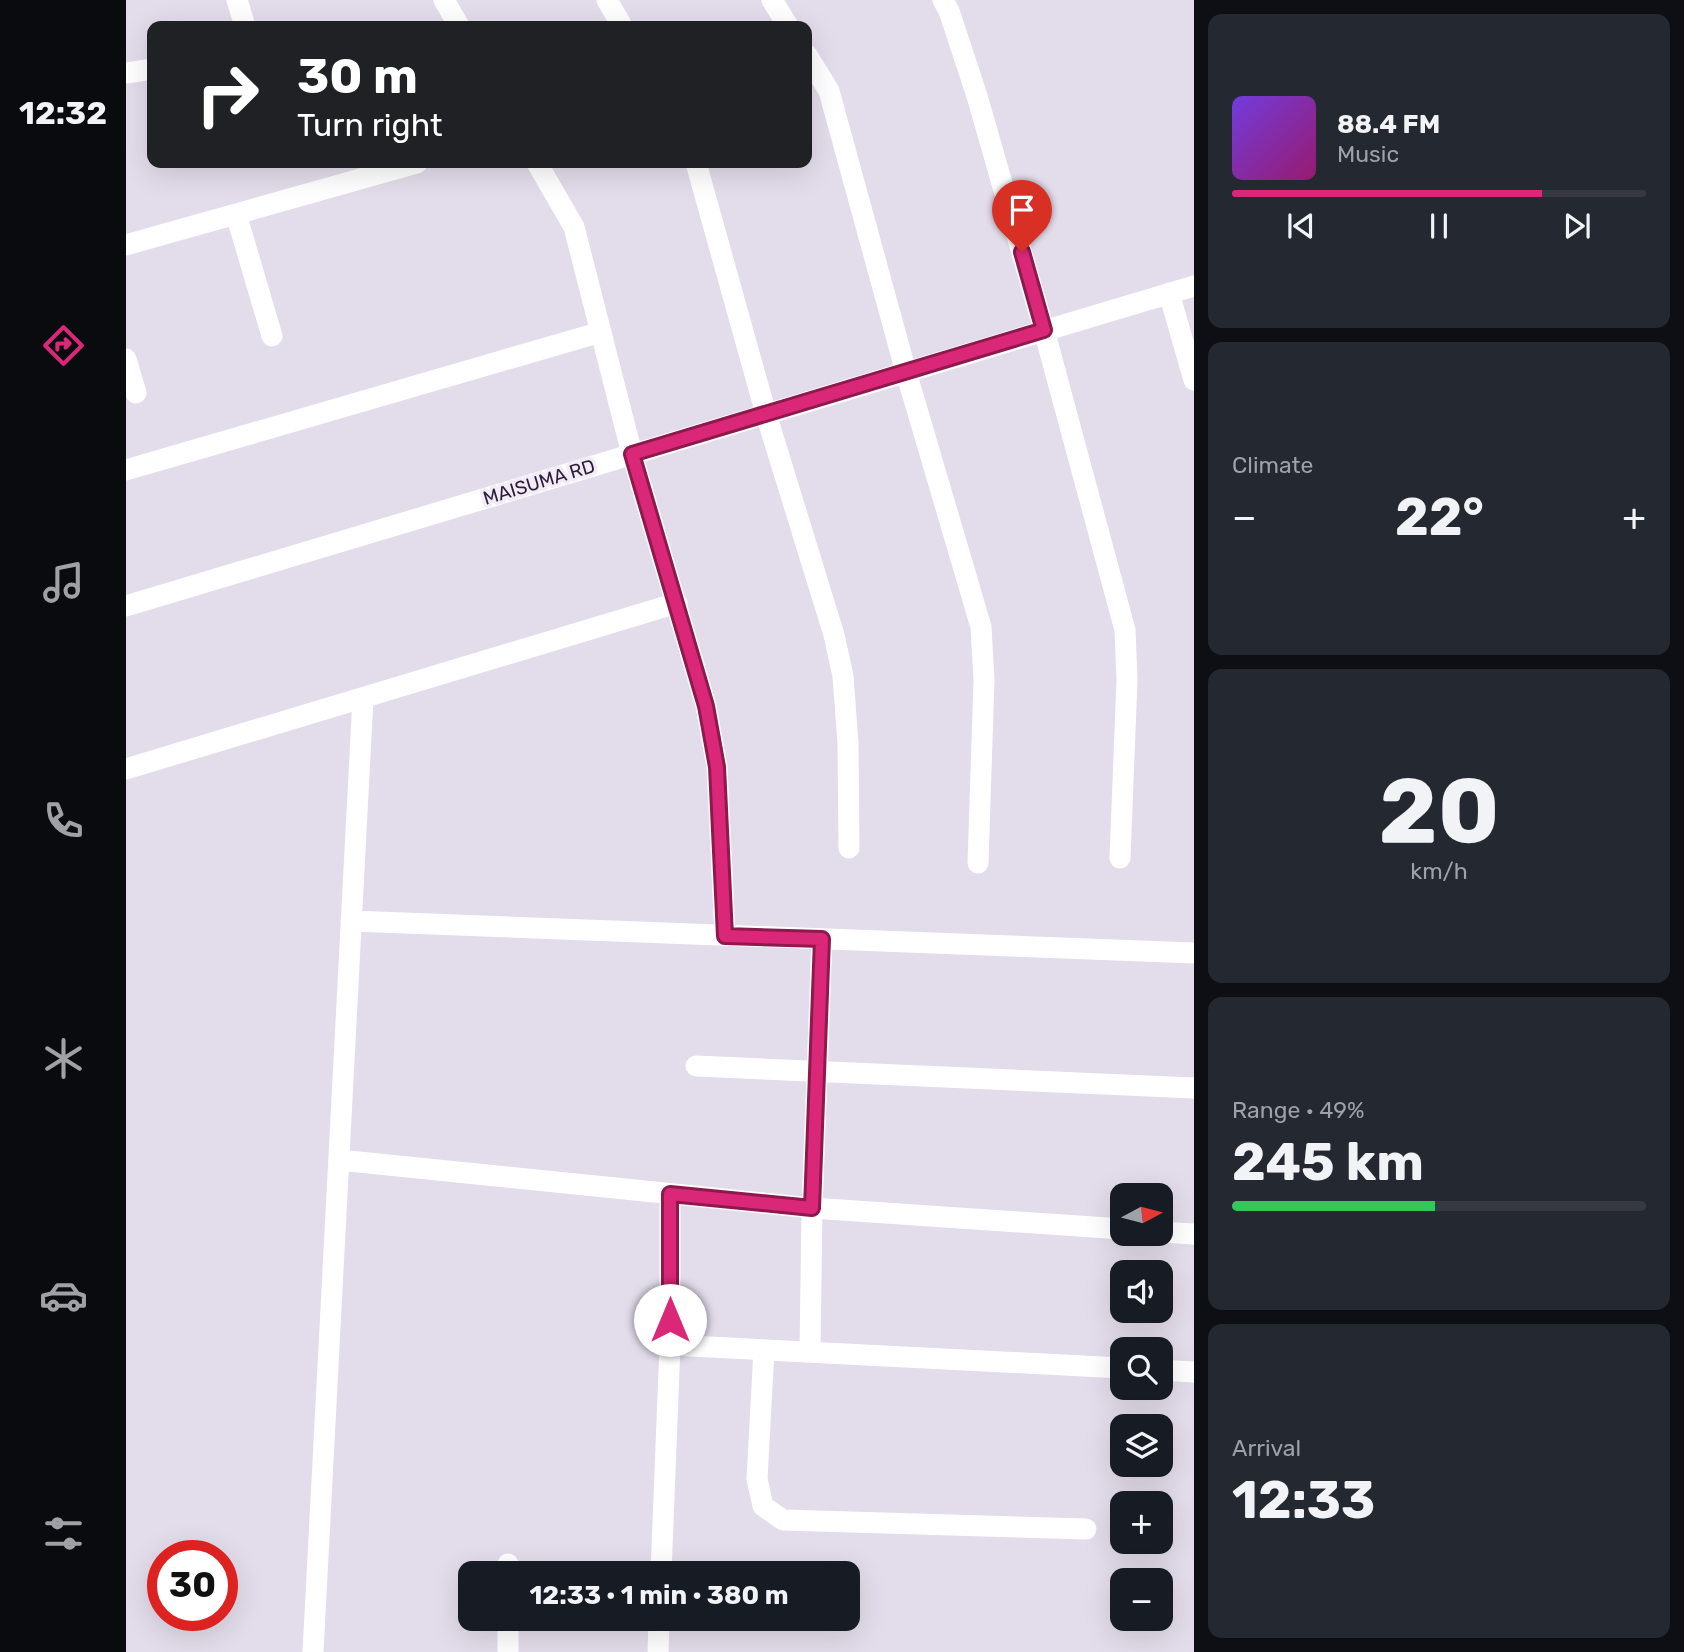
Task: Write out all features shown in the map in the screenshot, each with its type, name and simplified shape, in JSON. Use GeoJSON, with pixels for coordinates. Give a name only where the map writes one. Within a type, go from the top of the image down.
{"type":"FeatureCollection","features":[{"type":"Feature","properties":{"kind":"street"},"geometry":{"type":"LineString","coordinates":[[237,0],[243,21]]}},
{"type":"Feature","properties":{"kind":"street"},"geometry":{"type":"LineString","coordinates":[[444,0],[452,21]]}},
{"type":"Feature","properties":{"kind":"street"},"geometry":{"type":"LineString","coordinates":[[607,0],[619,21]]}},
{"type":"Feature","properties":{"kind":"street"},"geometry":{"type":"LineString","coordinates":[[772,0],[785,21]]}},
{"type":"Feature","properties":{"kind":"street"},"geometry":{"type":"LineString","coordinates":[[943,0],[977,96],[1125,630],[1127,680],[1120,858]]}},
{"type":"Feature","properties":{"kind":"street"},"geometry":{"type":"LineString","coordinates":[[812,63],[829,91],[906,372],[981,627],[984,680],[978,863]]}},
{"type":"Feature","properties":{"kind":"street"},"geometry":{"type":"LineString","coordinates":[[126,73],[147,70]]}},
{"type":"Feature","properties":{"kind":"street"},"geometry":{"type":"LineString","coordinates":[[126,245],[399,168]]}},
{"type":"Feature","properties":{"kind":"street"},"geometry":{"type":"LineString","coordinates":[[540,168],[574,227],[632,454],[706,706],[717,767],[725,936]]}},
{"type":"Feature","properties":{"kind":"street"},"geometry":{"type":"LineString","coordinates":[[697,168],[766,414],[834,635],[843,676],[848,743],[849,848]]}},
{"type":"Feature","properties":{"kind":"street"},"geometry":{"type":"LineString","coordinates":[[236,214],[272,336]]}},
{"type":"Feature","properties":{"kind":"street","name":"MAISUMA RD"},"geometry":{"type":"LineString","coordinates":[[126,606],[1194,285]]}},
{"type":"Feature","properties":{"kind":"street"},"geometry":{"type":"LineString","coordinates":[[1169,293],[1194,380]]}},
{"type":"Feature","properties":{"kind":"street"},"geometry":{"type":"LineString","coordinates":[[126,470],[601,332]]}},
{"type":"Feature","properties":{"kind":"street"},"geometry":{"type":"LineString","coordinates":[[126,359],[136,393]]}},
{"type":"Feature","properties":{"kind":"street"},"geometry":{"type":"LineString","coordinates":[[126,769],[677,603]]}},
{"type":"Feature","properties":{"kind":"street"},"geometry":{"type":"LineString","coordinates":[[313,1652],[363,698]]}},
{"type":"Feature","properties":{"kind":"street"},"geometry":{"type":"LineString","coordinates":[[351,921],[1194,953]]}},
{"type":"Feature","properties":{"kind":"street"},"geometry":{"type":"LineString","coordinates":[[810,1352],[812,1208],[822,939]]}},
{"type":"Feature","properties":{"kind":"street"},"geometry":{"type":"LineString","coordinates":[[696,1066],[1194,1088]]}},
{"type":"Feature","properties":{"kind":"street"},"geometry":{"type":"LineString","coordinates":[[339,1160],[812,1208],[1110,1228]]}},
{"type":"Feature","properties":{"kind":"street"},"geometry":{"type":"LineString","coordinates":[[661,1561],[670,1345],[670,1194]]}},
{"type":"Feature","properties":{"kind":"street"},"geometry":{"type":"LineString","coordinates":[[1173,1233],[1194,1234]]}},
{"type":"Feature","properties":{"kind":"street"},"geometry":{"type":"LineString","coordinates":[[670,1345],[1110,1367]]}},
{"type":"Feature","properties":{"kind":"street"},"geometry":{"type":"LineString","coordinates":[[764,1350],[757,1479],[763,1506],[783,1520],[1086,1529]]}},
{"type":"Feature","properties":{"kind":"street"},"geometry":{"type":"LineString","coordinates":[[1173,1371],[1194,1372]]}},
{"type":"Feature","properties":{"kind":"street"},"geometry":{"type":"LineString","coordinates":[[508,1631],[508,1652]]}},
{"type":"Feature","properties":{"kind":"street"},"geometry":{"type":"LineString","coordinates":[[658,1652],[659,1631]]}},
{"type":"Feature","properties":{"kind":"route"},"geometry":{"type":"LineString","coordinates":[[670,1320],[670,1194],[812,1208],[822,939],[725,936],[717,767],[706,706],[632,454],[1044,330],[1022,252]]}}]}
